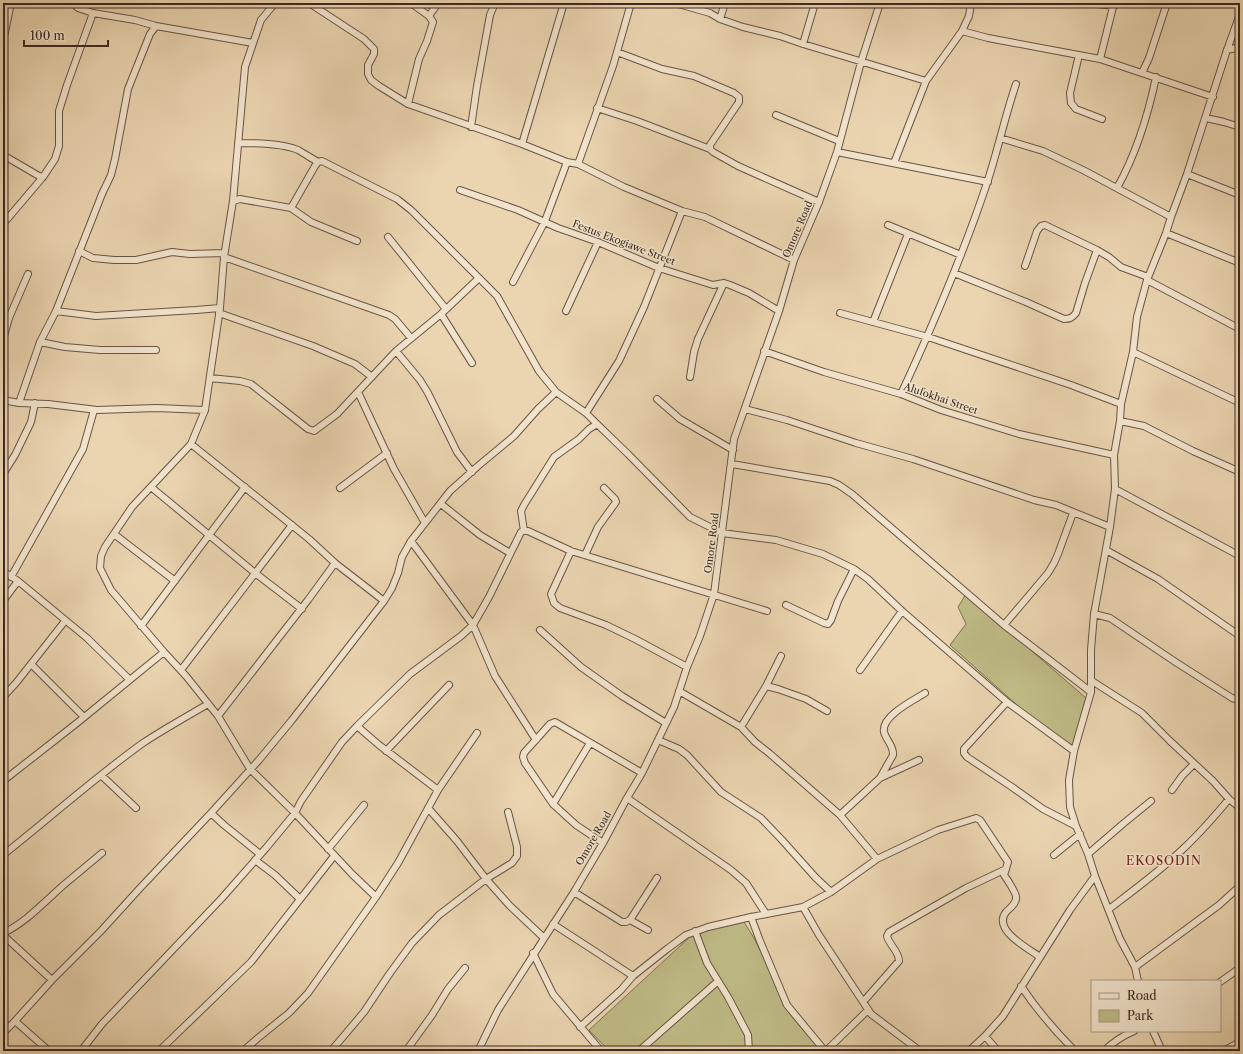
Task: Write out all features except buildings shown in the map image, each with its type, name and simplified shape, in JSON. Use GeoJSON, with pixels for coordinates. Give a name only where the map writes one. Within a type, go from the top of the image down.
{"type":"FeatureCollection","features":[{"type":"Feature","properties":{"kind":"street"},"geometry":{"type":"LineString","coordinates":[[73,3],[78,8],[93,13],[253,43]]}},
{"type":"Feature","properties":{"kind":"street"},"geometry":{"type":"LineString","coordinates":[[275,3],[261,20],[245,67],[233,201],[224,255],[219,310],[205,410],[191,444],[132,507],[105,547],[101,556],[100,568],[111,590],[218,716],[250,769],[295,813],[334,856],[376,897]]}},
{"type":"Feature","properties":{"kind":"street"},"geometry":{"type":"LineString","coordinates":[[309,3],[364,39],[374,49],[374,54],[368,65],[368,74],[371,80],[408,104],[522,144],[568,162],[578,164],[624,187],[682,211],[705,217],[794,260]]}},
{"type":"Feature","properties":{"kind":"street"},"geometry":{"type":"LineString","coordinates":[[408,104],[419,59],[433,22],[429,16],[411,3]]}},
{"type":"Feature","properties":{"kind":"street"},"geometry":{"type":"LineString","coordinates":[[429,16],[438,3]]}},
{"type":"Feature","properties":{"kind":"street"},"geometry":{"type":"LineString","coordinates":[[471,127],[476,86],[490,15],[495,3]]}},
{"type":"Feature","properties":{"kind":"street"},"geometry":{"type":"LineString","coordinates":[[522,144],[564,3]]}},
{"type":"Feature","properties":{"kind":"street"},"geometry":{"type":"LineString","coordinates":[[578,164],[617,52],[632,3]]}},
{"type":"Feature","properties":{"kind":"street"},"geometry":{"type":"LineString","coordinates":[[676,3],[710,13],[743,27],[780,36],[926,81]]}},
{"type":"Feature","properties":{"kind":"street"},"geometry":{"type":"LineString","coordinates":[[720,18],[725,3]]}},
{"type":"Feature","properties":{"kind":"street"},"geometry":{"type":"LineString","coordinates":[[803,44],[815,3]]}},
{"type":"Feature","properties":{"kind":"street","name":"Omore Road"},"geometry":{"type":"LineString","coordinates":[[478,1051],[498,1010],[533,953],[574,892],[642,774],[679,691],[714,594],[732,464],[734,439],[779,311],[794,260],[819,202],[837,152],[861,62],[880,3]]}},
{"type":"Feature","properties":{"kind":"street"},"geometry":{"type":"LineString","coordinates":[[894,163],[926,81],[962,31],[969,16],[971,3]]}},
{"type":"Feature","properties":{"kind":"street"},"geometry":{"type":"LineString","coordinates":[[1090,3],[1114,5],[1100,59]]}},
{"type":"Feature","properties":{"kind":"street"},"geometry":{"type":"LineString","coordinates":[[1142,73],[1150,58],[1167,3]]}},
{"type":"Feature","properties":{"kind":"street"},"geometry":{"type":"LineString","coordinates":[[3,7],[11,5],[3,42]]}},
{"type":"Feature","properties":{"kind":"street"},"geometry":{"type":"LineString","coordinates":[[3,224],[43,177],[55,159],[59,146],[60,111],[67,85],[93,13]]}},
{"type":"Feature","properties":{"kind":"street"},"geometry":{"type":"LineString","coordinates":[[1138,980],[1135,968],[1120,939],[1076,826],[1070,807],[1068,780],[1074,751],[1091,692],[1094,614],[1110,527],[1115,489],[1114,455],[1120,421],[1121,404],[1133,352],[1137,317],[1147,278],[1166,233],[1187,174],[1240,14]]}},
{"type":"Feature","properties":{"kind":"street"},"geometry":{"type":"LineString","coordinates":[[19,403],[40,342],[56,311],[102,194],[111,175],[128,89],[150,34],[156,26]]}},
{"type":"Feature","properties":{"kind":"street"},"geometry":{"type":"LineString","coordinates":[[962,31],[988,38],[1100,59],[1213,96]]}},
{"type":"Feature","properties":{"kind":"street"},"geometry":{"type":"LineString","coordinates":[[1227,50],[1240,47]]}},
{"type":"Feature","properties":{"kind":"street"},"geometry":{"type":"LineString","coordinates":[[617,52],[662,68],[694,76],[734,93],[739,97],[739,102],[710,145],[710,149]]}},
{"type":"Feature","properties":{"kind":"street"},"geometry":{"type":"LineString","coordinates":[[1079,54],[1070,93],[1071,103],[1076,109],[1102,119]]}},
{"type":"Feature","properties":{"kind":"street"},"geometry":{"type":"LineString","coordinates":[[1117,188],[1128,169],[1138,141],[1150,106],[1156,77]]}},
{"type":"Feature","properties":{"kind":"street"},"geometry":{"type":"LineString","coordinates":[[902,394],[954,273],[988,182],[1016,84]]}},
{"type":"Feature","properties":{"kind":"street"},"geometry":{"type":"LineString","coordinates":[[597,108],[637,121],[710,149],[720,157],[738,166],[819,202]]}},
{"type":"Feature","properties":{"kind":"street"},"geometry":{"type":"LineString","coordinates":[[776,115],[839,141]]}},
{"type":"Feature","properties":{"kind":"street"},"geometry":{"type":"LineString","coordinates":[[1206,118],[1240,127]]}},
{"type":"Feature","properties":{"kind":"street"},"geometry":{"type":"LineString","coordinates":[[1000,138],[1043,151],[1171,217]]}},
{"type":"Feature","properties":{"kind":"street"},"geometry":{"type":"LineString","coordinates":[[238,143],[267,144],[297,150],[318,162],[322,161],[397,199],[411,210],[497,296],[539,371],[556,392],[586,413],[690,517],[722,533],[776,540],[823,554],[854,570],[868,579],[902,611],[1006,702],[1074,751]]}},
{"type":"Feature","properties":{"kind":"street"},"geometry":{"type":"LineString","coordinates":[[837,152],[988,182]]}},
{"type":"Feature","properties":{"kind":"street"},"geometry":{"type":"LineString","coordinates":[[3,155],[43,177]]}},
{"type":"Feature","properties":{"kind":"street"},"geometry":{"type":"LineString","coordinates":[[291,208],[318,162]]}},
{"type":"Feature","properties":{"kind":"street"},"geometry":{"type":"LineString","coordinates":[[513,282],[544,221],[568,162]]}},
{"type":"Feature","properties":{"kind":"street"},"geometry":{"type":"LineString","coordinates":[[1187,174],[1240,195]]}},
{"type":"Feature","properties":{"kind":"street","name":"Festus Ekogiawe Street"},"geometry":{"type":"LineString","coordinates":[[460,190],[518,210],[558,228],[598,242],[659,268],[712,285],[724,283],[749,293],[779,311]]}},
{"type":"Feature","properties":{"kind":"street"},"geometry":{"type":"LineString","coordinates":[[233,201],[240,199],[291,208],[311,222],[357,240]]}},
{"type":"Feature","properties":{"kind":"street"},"geometry":{"type":"LineString","coordinates":[[586,413],[619,361],[644,307],[682,211]]}},
{"type":"Feature","properties":{"kind":"street"},"geometry":{"type":"LineString","coordinates":[[888,225],[961,255]]}},
{"type":"Feature","properties":{"kind":"street"},"geometry":{"type":"LineString","coordinates":[[1025,266],[1036,231],[1044,225],[1097,250],[1121,266],[1147,278],[1240,329]]}},
{"type":"Feature","properties":{"kind":"street"},"geometry":{"type":"LineString","coordinates":[[1166,233],[1240,263]]}},
{"type":"Feature","properties":{"kind":"street"},"geometry":{"type":"LineString","coordinates":[[873,322],[908,234]]}},
{"type":"Feature","properties":{"kind":"street"},"geometry":{"type":"LineString","coordinates":[[388,237],[446,309]]}},
{"type":"Feature","properties":{"kind":"street"},"geometry":{"type":"LineString","coordinates":[[566,311],[598,242]]}},
{"type":"Feature","properties":{"kind":"street"},"geometry":{"type":"LineString","coordinates":[[954,273],[1064,319],[1070,319],[1076,313],[1097,250]]}},
{"type":"Feature","properties":{"kind":"street"},"geometry":{"type":"LineString","coordinates":[[79,251],[93,258],[121,260],[136,260],[172,252],[224,255],[389,315],[395,319],[411,338]]}},
{"type":"Feature","properties":{"kind":"street"},"geometry":{"type":"LineString","coordinates":[[3,340],[9,318],[28,274]]}},
{"type":"Feature","properties":{"kind":"street"},"geometry":{"type":"LineString","coordinates":[[210,378],[240,380],[252,384],[308,429],[314,431],[337,414],[396,351],[441,314],[480,278]]}},
{"type":"Feature","properties":{"kind":"street"},"geometry":{"type":"LineString","coordinates":[[690,377],[694,352],[698,339],[724,283]]}},
{"type":"Feature","properties":{"kind":"street"},"geometry":{"type":"LineString","coordinates":[[56,311],[96,316],[219,310],[313,346],[355,364],[372,377]]}},
{"type":"Feature","properties":{"kind":"street"},"geometry":{"type":"LineString","coordinates":[[840,313],[928,336],[1071,385],[1121,404]]}},
{"type":"Feature","properties":{"kind":"street"},"geometry":{"type":"LineString","coordinates":[[441,314],[472,363]]}},
{"type":"Feature","properties":{"kind":"street"},"geometry":{"type":"LineString","coordinates":[[40,342],[65,347],[100,350],[156,350]]}},
{"type":"Feature","properties":{"kind":"street"},"geometry":{"type":"LineString","coordinates":[[396,351],[420,380],[457,452],[472,472]]}},
{"type":"Feature","properties":{"kind":"street","name":"Alufokhai Street"},"geometry":{"type":"LineString","coordinates":[[764,351],[824,372],[902,394],[941,410],[1019,434],[1114,455]]}},
{"type":"Feature","properties":{"kind":"street"},"geometry":{"type":"LineString","coordinates":[[1133,352],[1240,403]]}},
{"type":"Feature","properties":{"kind":"street"},"geometry":{"type":"LineString","coordinates":[[358,392],[394,469],[425,523]]}},
{"type":"Feature","properties":{"kind":"street"},"geometry":{"type":"LineString","coordinates":[[3,1033],[212,813],[292,720],[331,667],[384,601],[392,588],[402,557],[411,541],[450,491],[514,436],[538,409],[556,392]]}},
{"type":"Feature","properties":{"kind":"street"},"geometry":{"type":"LineString","coordinates":[[657,399],[680,419],[733,450]]}},
{"type":"Feature","properties":{"kind":"street"},"geometry":{"type":"LineString","coordinates":[[3,400],[19,403],[48,404],[94,410],[156,408],[205,410]]}},
{"type":"Feature","properties":{"kind":"street"},"geometry":{"type":"LineString","coordinates":[[3,474],[31,422],[36,403]]}},
{"type":"Feature","properties":{"kind":"street"},"geometry":{"type":"LineString","coordinates":[[745,409],[787,420],[1056,506],[1110,527]]}},
{"type":"Feature","properties":{"kind":"street"},"geometry":{"type":"LineString","coordinates":[[11,577],[83,449],[94,410]]}},
{"type":"Feature","properties":{"kind":"street"},"geometry":{"type":"LineString","coordinates":[[1120,421],[1144,426],[1193,451],[1240,472]]}},
{"type":"Feature","properties":{"kind":"street"},"geometry":{"type":"LineString","coordinates":[[524,531],[521,512],[554,457],[597,424]]}},
{"type":"Feature","properties":{"kind":"street"},"geometry":{"type":"LineString","coordinates":[[191,444],[309,539],[335,563],[384,601]]}},
{"type":"Feature","properties":{"kind":"street"},"geometry":{"type":"LineString","coordinates":[[340,488],[386,453]]}},
{"type":"Feature","properties":{"kind":"street"},"geometry":{"type":"LineString","coordinates":[[732,464],[830,481],[840,485],[1004,625],[1091,692]]}},
{"type":"Feature","properties":{"kind":"street"},"geometry":{"type":"LineString","coordinates":[[151,486],[255,573],[302,609]]}},
{"type":"Feature","properties":{"kind":"street"},"geometry":{"type":"LineString","coordinates":[[140,626],[245,487]]}},
{"type":"Feature","properties":{"kind":"street"},"geometry":{"type":"LineString","coordinates":[[585,555],[598,528],[616,502],[604,488]]}},
{"type":"Feature","properties":{"kind":"street"},"geometry":{"type":"LineString","coordinates":[[1115,489],[1240,556]]}},
{"type":"Feature","properties":{"kind":"street"},"geometry":{"type":"LineString","coordinates":[[441,504],[480,535],[510,553]]}},
{"type":"Feature","properties":{"kind":"street"},"geometry":{"type":"LineString","coordinates":[[1004,625],[1054,563],[1073,512]]}},
{"type":"Feature","properties":{"kind":"street"},"geometry":{"type":"LineString","coordinates":[[180,670],[292,525]]}},
{"type":"Feature","properties":{"kind":"street"},"geometry":{"type":"LineString","coordinates":[[81,1051],[102,1024],[222,898],[256,860],[295,813],[301,801],[342,742],[410,674],[461,636],[473,625],[489,597],[521,532],[528,531],[571,551],[767,611]]}},
{"type":"Feature","properties":{"kind":"street"},"geometry":{"type":"LineString","coordinates":[[114,534],[175,580]]}},
{"type":"Feature","properties":{"kind":"street"},"geometry":{"type":"LineString","coordinates":[[411,541],[473,625],[495,676],[536,740]]}},
{"type":"Feature","properties":{"kind":"street"},"geometry":{"type":"LineString","coordinates":[[1106,550],[1158,579],[1240,636]]}},
{"type":"Feature","properties":{"kind":"street"},"geometry":{"type":"LineString","coordinates":[[571,551],[551,594],[554,603],[560,608],[606,624],[687,667]]}},
{"type":"Feature","properties":{"kind":"street"},"geometry":{"type":"LineString","coordinates":[[218,716],[302,609],[335,563]]}},
{"type":"Feature","properties":{"kind":"street"},"geometry":{"type":"LineString","coordinates":[[786,605],[828,624],[854,570]]}},
{"type":"Feature","properties":{"kind":"street"},"geometry":{"type":"LineString","coordinates":[[3,571],[18,581],[87,638],[129,679]]}},
{"type":"Feature","properties":{"kind":"street"},"geometry":{"type":"LineString","coordinates":[[3,600],[18,581]]}},
{"type":"Feature","properties":{"kind":"street"},"geometry":{"type":"LineString","coordinates":[[860,670],[902,611]]}},
{"type":"Feature","properties":{"kind":"street"},"geometry":{"type":"LineString","coordinates":[[1094,614],[1110,618],[1232,698],[1236,699],[1240,696]]}},
{"type":"Feature","properties":{"kind":"street"},"geometry":{"type":"LineString","coordinates":[[3,697],[16,683],[65,621]]}},
{"type":"Feature","properties":{"kind":"street"},"geometry":{"type":"LineString","coordinates":[[540,630],[581,668],[622,696],[666,723]]}},
{"type":"Feature","properties":{"kind":"street"},"geometry":{"type":"LineString","coordinates":[[3,781],[164,652]]}},
{"type":"Feature","properties":{"kind":"street"},"geometry":{"type":"LineString","coordinates":[[742,727],[766,686],[781,656]]}},
{"type":"Feature","properties":{"kind":"street"},"geometry":{"type":"LineString","coordinates":[[31,664],[84,717]]}},
{"type":"Feature","properties":{"kind":"street"},"geometry":{"type":"LineString","coordinates":[[1092,681],[1142,713],[1240,808]]}},
{"type":"Feature","properties":{"kind":"street"},"geometry":{"type":"LineString","coordinates":[[386,750],[449,685]]}},
{"type":"Feature","properties":{"kind":"street"},"geometry":{"type":"LineString","coordinates":[[766,686],[806,699],[827,711]]}},
{"type":"Feature","properties":{"kind":"street"},"geometry":{"type":"LineString","coordinates":[[679,691],[742,727],[755,742],[840,815],[877,859]]}},
{"type":"Feature","properties":{"kind":"street"},"geometry":{"type":"LineString","coordinates":[[840,815],[880,778],[893,755],[894,750],[884,732],[885,725],[890,717],[905,705],[926,693]]}},
{"type":"Feature","properties":{"kind":"street"},"geometry":{"type":"LineString","coordinates":[[1006,702],[964,750],[964,753],[967,757],[1043,809],[1076,826]]}},
{"type":"Feature","properties":{"kind":"street"},"geometry":{"type":"LineString","coordinates":[[3,856],[100,775],[144,743],[208,704]]}},
{"type":"Feature","properties":{"kind":"street"},"geometry":{"type":"LineString","coordinates":[[603,843],[576,825],[553,804],[525,763],[523,757],[524,753],[550,724],[554,722],[642,774]]}},
{"type":"Feature","properties":{"kind":"street"},"geometry":{"type":"LineString","coordinates":[[357,726],[438,790]]}},
{"type":"Feature","properties":{"kind":"street"},"geometry":{"type":"LineString","coordinates":[[243,1051],[289,1014],[308,993],[376,897],[398,863],[438,790],[477,733]]}},
{"type":"Feature","properties":{"kind":"street"},"geometry":{"type":"LineString","coordinates":[[658,740],[680,749],[721,792],[761,818],[816,878],[831,892]]}},
{"type":"Feature","properties":{"kind":"street"},"geometry":{"type":"LineString","coordinates":[[553,804],[590,743]]}},
{"type":"Feature","properties":{"kind":"street"},"geometry":{"type":"LineString","coordinates":[[880,778],[919,760]]}},
{"type":"Feature","properties":{"kind":"street"},"geometry":{"type":"LineString","coordinates":[[1172,790],[1182,776],[1194,764]]}},
{"type":"Feature","properties":{"kind":"street"},"geometry":{"type":"LineString","coordinates":[[100,775],[136,808]]}},
{"type":"Feature","properties":{"kind":"street"},"geometry":{"type":"LineString","coordinates":[[627,798],[731,870],[746,883],[766,914]]}},
{"type":"Feature","properties":{"kind":"street"},"geometry":{"type":"LineString","coordinates":[[1109,909],[1182,850],[1229,799]]}},
{"type":"Feature","properties":{"kind":"street"},"geometry":{"type":"LineString","coordinates":[[1088,854],[1150,801]]}},
{"type":"Feature","properties":{"kind":"street"},"geometry":{"type":"LineString","coordinates":[[328,849],[364,805]]}},
{"type":"Feature","properties":{"kind":"street"},"geometry":{"type":"LineString","coordinates":[[428,808],[510,906],[544,938]]}},
{"type":"Feature","properties":{"kind":"street"},"geometry":{"type":"LineString","coordinates":[[331,1051],[364,1012],[412,943],[438,915],[486,879],[512,863],[517,856],[517,847],[508,812]]}},
{"type":"Feature","properties":{"kind":"street"},"geometry":{"type":"LineString","coordinates":[[212,813],[260,854]]}},
{"type":"Feature","properties":{"kind":"street"},"geometry":{"type":"LineString","coordinates":[[580,1027],[621,990],[633,976],[686,935],[708,926],[803,907],[831,892],[877,859],[938,830],[976,818],[980,820],[1008,862],[1004,875],[1016,897],[1015,902],[1005,914],[1003,920],[1004,927],[1007,933],[1040,957]]}},
{"type":"Feature","properties":{"kind":"street"},"geometry":{"type":"LineString","coordinates":[[1054,855],[1080,834]]}},
{"type":"Feature","properties":{"kind":"street"},"geometry":{"type":"LineString","coordinates":[[52,980],[3,934],[37,909],[102,853]]}},
{"type":"Feature","properties":{"kind":"street"},"geometry":{"type":"LineString","coordinates":[[159,1051],[251,962],[334,856]]}},
{"type":"Feature","properties":{"kind":"street"},"geometry":{"type":"LineString","coordinates":[[256,860],[275,874],[300,899]]}},
{"type":"Feature","properties":{"kind":"street"},"geometry":{"type":"LineString","coordinates":[[863,1002],[899,960],[899,956],[888,939],[887,936],[889,932],[1006,868]]}},
{"type":"Feature","properties":{"kind":"street"},"geometry":{"type":"LineString","coordinates":[[969,1051],[1003,1016],[1070,910],[1095,876]]}},
{"type":"Feature","properties":{"kind":"street"},"geometry":{"type":"LineString","coordinates":[[574,892],[622,922],[626,922],[630,920],[658,878]]}},
{"type":"Feature","properties":{"kind":"street"},"geometry":{"type":"LineString","coordinates":[[1135,968],[1219,906],[1240,886]]}},
{"type":"Feature","properties":{"kind":"street"},"geometry":{"type":"LineString","coordinates":[[803,907],[819,935],[868,1010],[920,1051]]}},
{"type":"Feature","properties":{"kind":"street"},"geometry":{"type":"LineString","coordinates":[[751,917],[787,1005],[825,1051],[868,1010]]}},
{"type":"Feature","properties":{"kind":"street"},"geometry":{"type":"LineString","coordinates":[[630,920],[648,930]]}},
{"type":"Feature","properties":{"kind":"street"},"geometry":{"type":"LineString","coordinates":[[553,924],[633,976]]}},
{"type":"Feature","properties":{"kind":"street"},"geometry":{"type":"LineString","coordinates":[[695,931],[707,963],[728,996],[748,1035],[749,1051]]}},
{"type":"Feature","properties":{"kind":"street"},"geometry":{"type":"LineString","coordinates":[[533,953],[553,994],[601,1051]]}},
{"type":"Feature","properties":{"kind":"street"},"geometry":{"type":"LineString","coordinates":[[406,1051],[432,1015],[448,989],[465,968]]}},
{"type":"Feature","properties":{"kind":"street"},"geometry":{"type":"LineString","coordinates":[[1221,981],[1240,968]]}},
{"type":"Feature","properties":{"kind":"street"},"geometry":{"type":"LineString","coordinates":[[639,1051],[718,982]]}},
{"type":"Feature","properties":{"kind":"street"},"geometry":{"type":"LineString","coordinates":[[1021,986],[1031,1001],[1075,1051]]}},
{"type":"Feature","properties":{"kind":"street"},"geometry":{"type":"LineString","coordinates":[[15,1021],[48,1051]]}},
{"type":"Feature","properties":{"kind":"street"},"geometry":{"type":"LineString","coordinates":[[1104,1051],[1122,1036],[1132,1032]]}},
{"type":"Feature","properties":{"kind":"street"},"geometry":{"type":"LineString","coordinates":[[1153,1032],[1162,1051]]}},
{"type":"Feature","properties":{"kind":"street"},"geometry":{"type":"LineString","coordinates":[[985,1036],[998,1051]]}},
{"type":"Feature","properties":{"kind":"street"},"geometry":{"type":"LineString","coordinates":[[1223,1051],[1240,1042]]}},
{"type":"Feature","properties":{"kind":"green space"},"geometry":{"type":"Polygon","coordinates":[[[966,594],[1086,698],[1074,756],[950,645],[966,624],[958,607],[966,594]]]}},
{"type":"Feature","properties":{"kind":"green space"},"geometry":{"type":"Polygon","coordinates":[[[744,922],[754,938],[787,1005],[824,1051],[609,1051],[589,1030],[693,934],[744,922]]]}},
{"type":"Feature","properties":{"kind":"district","name":"EKOSODIN"},"geometry":{"type":"Point","coordinates":[1164,861]}}]}
